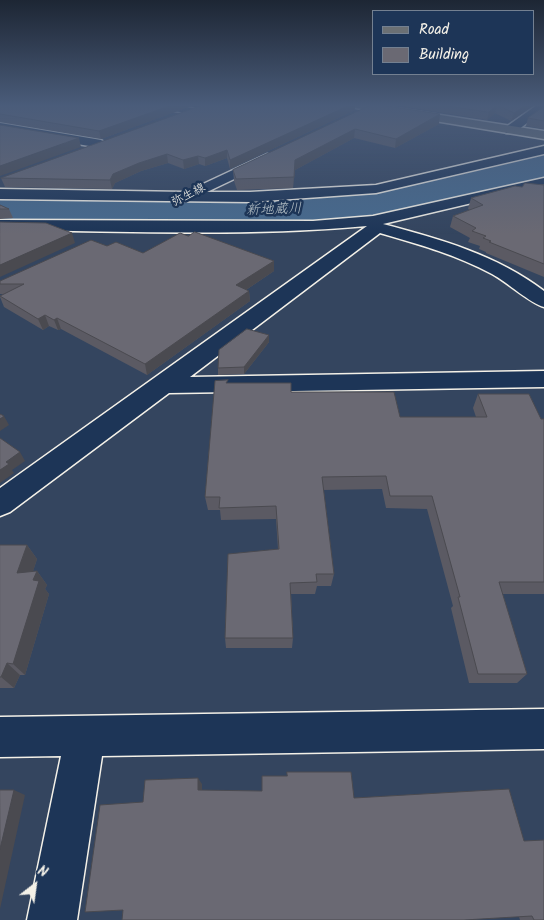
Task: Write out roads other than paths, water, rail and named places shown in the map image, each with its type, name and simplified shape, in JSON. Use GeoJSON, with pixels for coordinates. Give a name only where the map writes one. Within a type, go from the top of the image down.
{"type":"FeatureCollection","features":[{"type":"Feature","properties":{"kind":"street"},"geometry":{"type":"LineString","coordinates":[[73,155],[92,148]]}},
{"type":"Feature","properties":{"kind":"street"},"geometry":{"type":"LineString","coordinates":[[0,194],[184,198],[250,197],[376,189],[544,150]]}},
{"type":"Feature","properties":{"kind":"street","name":"弥生線"},"geometry":{"type":"LineString","coordinates":[[94,243],[275,154]]}},
{"type":"Feature","properties":{"kind":"street"},"geometry":{"type":"LineString","coordinates":[[0,225],[314,226],[375,224],[539,186]]}},
{"type":"Feature","properties":{"kind":"street"},"geometry":{"type":"LineString","coordinates":[[375,224],[477,259],[517,280],[544,301]]}},
{"type":"Feature","properties":{"kind":"street"},"geometry":{"type":"LineString","coordinates":[[0,504],[163,385],[375,224]]}},
{"type":"Feature","properties":{"kind":"street"},"geometry":{"type":"LineString","coordinates":[[163,385],[544,379]]}},
{"type":"Feature","properties":{"kind":"street"},"geometry":{"type":"LineString","coordinates":[[0,737],[544,729]]}},
{"type":"Feature","properties":{"kind":"street"},"geometry":{"type":"LineString","coordinates":[[52,920],[84,736]]}},
{"type":"Feature","properties":{"kind":"waterway","name":"新地蔵川"},"geometry":{"type":"LineString","coordinates":[[0,208],[203,213],[325,209],[408,197],[544,166]]}}]}
